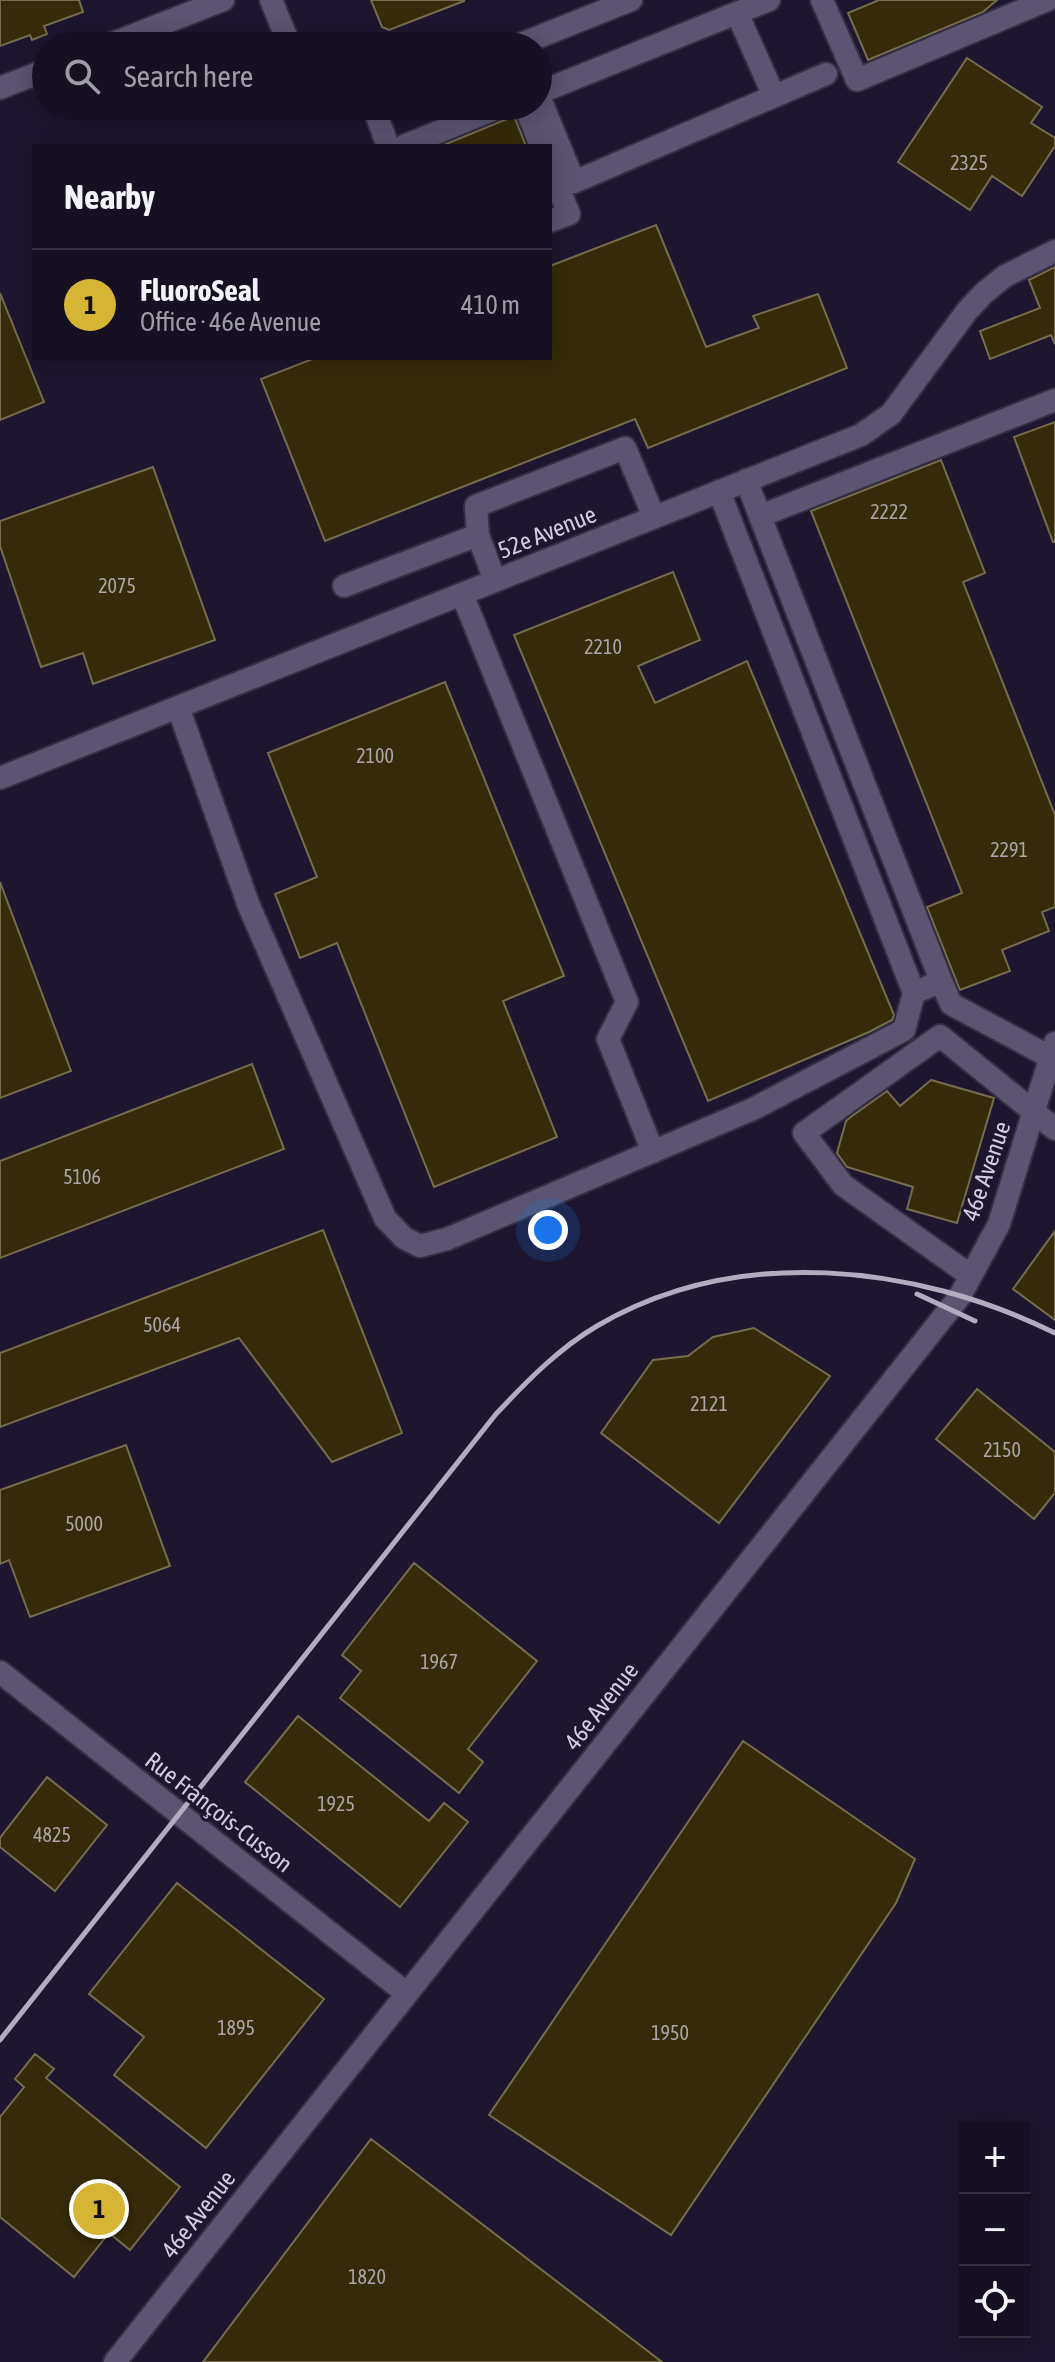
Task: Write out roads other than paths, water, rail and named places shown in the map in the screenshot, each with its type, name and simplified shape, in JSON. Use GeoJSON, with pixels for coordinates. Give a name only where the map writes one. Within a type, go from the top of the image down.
{"type":"FeatureCollection","features":[{"type":"Feature","properties":{"kind":"street"},"geometry":{"type":"LineString","coordinates":[[142,32],[223,0]]}},
{"type":"Feature","properties":{"kind":"street"},"geometry":{"type":"LineString","coordinates":[[271,0],[284,32]]}},
{"type":"Feature","properties":{"kind":"street"},"geometry":{"type":"LineString","coordinates":[[551,32],[631,0]]}},
{"type":"Feature","properties":{"kind":"street"},"geometry":{"type":"LineString","coordinates":[[552,88],[769,0]]}},
{"type":"Feature","properties":{"kind":"street"},"geometry":{"type":"LineString","coordinates":[[822,0],[857,80],[1047,0]]}},
{"type":"Feature","properties":{"kind":"street"},"geometry":{"type":"LineString","coordinates":[[737,13],[774,96]]}},
{"type":"Feature","properties":{"kind":"street"},"geometry":{"type":"LineString","coordinates":[[549,120],[574,182],[826,74]]}},
{"type":"Feature","properties":{"kind":"street"},"geometry":{"type":"LineString","coordinates":[[0,88],[32,75]]}},
{"type":"Feature","properties":{"kind":"street"},"geometry":{"type":"LineString","coordinates":[[378,120],[387,144]]}},
{"type":"Feature","properties":{"kind":"street"},"geometry":{"type":"LineString","coordinates":[[409,144],[468,120]]}},
{"type":"Feature","properties":{"kind":"street"},"geometry":{"type":"LineString","coordinates":[[531,120],[540,144]]}},
{"type":"Feature","properties":{"kind":"street"},"geometry":{"type":"LineString","coordinates":[[552,179],[559,218]]}},
{"type":"Feature","properties":{"kind":"street","name":"52e Avenue"},"geometry":{"type":"LineString","coordinates":[[0,778],[861,435],[891,414],[967,311],[984,293],[1005,276],[1055,251]]}},
{"type":"Feature","properties":{"kind":"street"},"geometry":{"type":"LineString","coordinates":[[760,516],[1055,400]]}},
{"type":"Feature","properties":{"kind":"street"},"geometry":{"type":"LineString","coordinates":[[495,581],[478,535],[476,506],[625,448],[654,517]]}},
{"type":"Feature","properties":{"kind":"street"},"geometry":{"type":"LineString","coordinates":[[746,480],[951,1004],[1053,1050]]}},
{"type":"Feature","properties":{"kind":"street"},"geometry":{"type":"LineString","coordinates":[[178,707],[255,920],[385,1218],[404,1238],[420,1246],[447,1239],[753,1109],[904,1030],[914,993],[719,491]]}},
{"type":"Feature","properties":{"kind":"street"},"geometry":{"type":"LineString","coordinates":[[344,586],[478,535]]}},
{"type":"Feature","properties":{"kind":"street"},"geometry":{"type":"LineString","coordinates":[[751,574],[778,563]]}},
{"type":"Feature","properties":{"kind":"street"},"geometry":{"type":"LineString","coordinates":[[462,594],[627,1002],[608,1039],[653,1152]]}},
{"type":"Feature","properties":{"kind":"street"},"geometry":{"type":"LineString","coordinates":[[788,670],[815,658]]}},
{"type":"Feature","properties":{"kind":"street"},"geometry":{"type":"LineString","coordinates":[[820,750],[847,739]]}},
{"type":"Feature","properties":{"kind":"street"},"geometry":{"type":"LineString","coordinates":[[850,830],[878,820]]}},
{"type":"Feature","properties":{"kind":"street"},"geometry":{"type":"LineString","coordinates":[[889,930],[917,918]]}},
{"type":"Feature","properties":{"kind":"street"},"geometry":{"type":"LineString","coordinates":[[914,993],[941,981]]}},
{"type":"Feature","properties":{"kind":"street"},"geometry":{"type":"LineString","coordinates":[[971,1276],[843,1185],[804,1133],[940,1036],[1055,1129]]}},
{"type":"Feature","properties":{"kind":"street","name":"46e Avenue"},"geometry":{"type":"LineString","coordinates":[[115,2362],[950,1309],[999,1224],[1053,1050]]}},
{"type":"Feature","properties":{"kind":"street","name":"Rue François-Cusson"},"geometry":{"type":"LineString","coordinates":[[0,1672],[406,1993]]}},
{"type":"Feature","properties":{"kind":"railway"},"geometry":{"type":"LineString","coordinates":[[0,2040],[496,1414],[544,1366],[583,1335],[651,1300],[708,1283],[767,1274],[826,1273],[885,1279],[944,1291],[1001,1310],[1055,1333]]}},
{"type":"Feature","properties":{"kind":"railway"},"geometry":{"type":"LineString","coordinates":[[917,1294],[975,1321]]}},
{"type":"Feature","properties":{"kind":"place","name":"FluoroSeal"},"geometry":{"type":"Point","coordinates":[99,2209]}}]}
